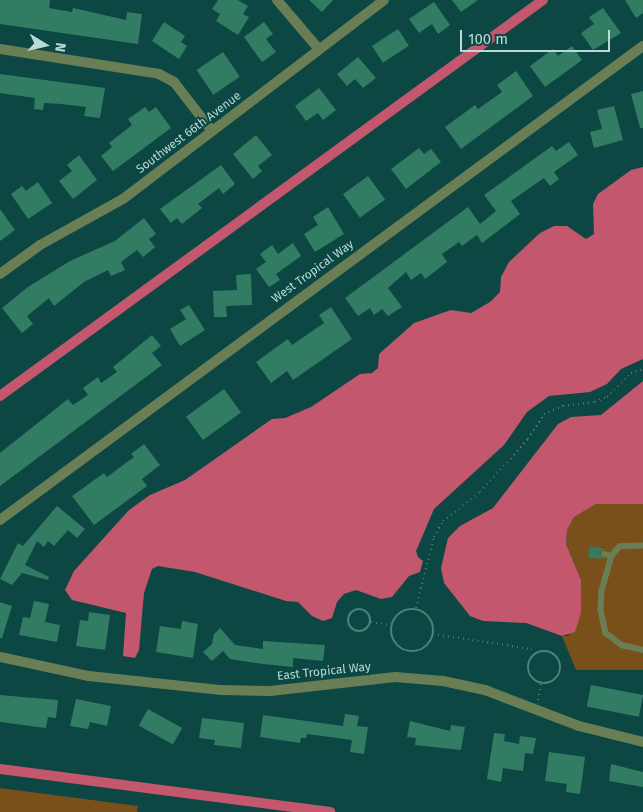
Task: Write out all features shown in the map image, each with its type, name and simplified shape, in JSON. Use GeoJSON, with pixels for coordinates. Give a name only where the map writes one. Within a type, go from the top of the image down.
{"type":"FeatureCollection","features":[{"type":"Feature","properties":{"kind":"street"},"geometry":{"type":"LineString","coordinates":[[277,0],[318,48]]}},
{"type":"Feature","properties":{"kind":"street","name":"Southwest 66th Avenue"},"geometry":{"type":"LineString","coordinates":[[0,274],[40,245],[123,199],[318,48],[384,0]]}},
{"type":"Feature","properties":{"kind":"street","name":"West Tropical Way"},"geometry":{"type":"LineString","coordinates":[[0,520],[643,46]]}},
{"type":"Feature","properties":{"kind":"street"},"geometry":{"type":"LineString","coordinates":[[0,49],[159,74],[174,82],[212,131]]}},
{"type":"Feature","properties":{"kind":"street","name":"East Tropical Way"},"geometry":{"type":"LineString","coordinates":[[0,657],[89,676],[221,690],[270,691],[395,677],[443,681],[485,690],[537,708],[578,726],[643,742]]}},
{"type":"Feature","properties":{"kind":"lane"},"geometry":{"type":"LineString","coordinates":[[643,546],[620,547],[612,556],[602,590],[602,624],[606,633],[622,646],[643,650]]}},
{"type":"Feature","properties":{"kind":"lane"},"geometry":{"type":"LineString","coordinates":[[604,554],[612,556]]}},
{"type":"Feature","properties":{"kind":"path"},"geometry":{"type":"LineString","coordinates":[[416,608],[429,558],[443,521],[480,492],[528,439],[544,414],[563,406],[601,400],[631,374],[643,370]]}},
{"type":"Feature","properties":{"kind":"path"},"geometry":{"type":"LineString","coordinates":[[416,608],[430,618],[433,634],[424,648],[408,651],[394,642],[391,626],[400,612],[416,608]]}},
{"type":"Feature","properties":{"kind":"path"},"geometry":{"type":"LineString","coordinates":[[361,609],[368,613],[370,622],[366,629],[357,631],[350,627],[348,618],[352,610],[361,609]]}},
{"type":"Feature","properties":{"kind":"path"},"geometry":{"type":"LineString","coordinates":[[370,622],[391,626]]}},
{"type":"Feature","properties":{"kind":"path"},"geometry":{"type":"LineString","coordinates":[[433,634],[531,650],[535,653],[553,653],[560,664],[557,676],[541,683]]}},
{"type":"Feature","properties":{"kind":"path"},"geometry":{"type":"LineString","coordinates":[[535,653],[528,670],[535,680],[541,683]]}},
{"type":"Feature","properties":{"kind":"path"},"geometry":{"type":"LineString","coordinates":[[537,708],[541,683]]}},
{"type":"Feature","properties":{"kind":"shaded area"},"geometry":{"type":"Polygon","coordinates":[[[643,167],[643,359],[621,369],[607,384],[590,392],[549,396],[527,412],[504,445],[434,509],[416,551],[418,557],[423,561],[420,572],[409,576],[392,597],[381,599],[356,590],[344,594],[337,602],[332,618],[323,621],[312,616],[298,602],[286,601],[195,572],[158,566],[152,569],[144,593],[139,650],[135,658],[123,656],[126,613],[72,600],[65,590],[74,571],[129,510],[150,495],[185,480],[272,419],[285,418],[311,407],[360,374],[372,373],[378,368],[379,354],[414,323],[451,310],[471,313],[490,302],[500,292],[501,277],[509,262],[540,233],[554,226],[567,226],[586,239],[594,234],[593,204],[598,194],[631,170],[643,167]]]}},
{"type":"Feature","properties":{"kind":"shaded area"},"geometry":{"type":"Polygon","coordinates":[[[643,381],[643,504],[596,504],[574,517],[567,530],[566,544],[581,580],[581,613],[575,632],[562,636],[526,623],[483,621],[470,616],[444,583],[441,568],[448,538],[460,526],[493,508],[558,424],[571,417],[601,415],[643,381]]]}},
{"type":"Feature","properties":{"kind":"shaded area"},"geometry":{"type":"Polygon","coordinates":[[[596,504],[643,504],[643,670],[576,670],[562,636],[569,636],[581,580],[566,544],[567,530],[574,517],[596,504]]]}},
{"type":"Feature","properties":{"kind":"shaded area"},"geometry":{"type":"Polygon","coordinates":[[[0,788],[138,806],[137,812],[0,812],[0,788]]]}},
{"type":"Feature","properties":{"kind":"building"},"geometry":{"type":"Polygon","coordinates":[[[0,0],[50,0],[49,8],[72,12],[73,8],[126,20],[127,12],[142,14],[138,44],[0,24],[0,0]]]}},
{"type":"Feature","properties":{"kind":"building"},"geometry":{"type":"Polygon","coordinates":[[[218,0],[238,0],[248,6],[243,14],[249,17],[238,35],[216,21],[220,14],[212,9],[218,0]]]}},
{"type":"Feature","properties":{"kind":"building"},"geometry":{"type":"Polygon","coordinates":[[[309,0],[333,0],[322,12],[309,0]]]}},
{"type":"Feature","properties":{"kind":"building"},"geometry":{"type":"Polygon","coordinates":[[[452,0],[478,0],[461,12],[452,0]]]}},
{"type":"Feature","properties":{"kind":"building"},"geometry":{"type":"Polygon","coordinates":[[[625,0],[643,0],[643,13],[636,18],[625,0]]]}},
{"type":"Feature","properties":{"kind":"building"},"geometry":{"type":"Polygon","coordinates":[[[434,2],[450,25],[438,34],[432,24],[419,33],[409,19],[434,2]]]}},
{"type":"Feature","properties":{"kind":"building"},"geometry":{"type":"Polygon","coordinates":[[[603,8],[621,33],[593,50],[581,33],[594,24],[589,17],[603,8]]]}},
{"type":"Feature","properties":{"kind":"building"},"geometry":{"type":"Polygon","coordinates":[[[164,22],[185,36],[181,42],[187,46],[179,59],[152,41],[164,22]]]}},
{"type":"Feature","properties":{"kind":"building"},"geometry":{"type":"Polygon","coordinates":[[[264,22],[273,34],[266,39],[276,52],[262,62],[244,37],[264,22]]]}},
{"type":"Feature","properties":{"kind":"building"},"geometry":{"type":"Polygon","coordinates":[[[398,29],[409,46],[383,63],[372,46],[398,29]]]}},
{"type":"Feature","properties":{"kind":"building"},"geometry":{"type":"Polygon","coordinates":[[[572,46],[582,60],[545,87],[530,66],[553,49],[558,56],[572,46]]]}},
{"type":"Feature","properties":{"kind":"building"},"geometry":{"type":"Polygon","coordinates":[[[223,52],[240,77],[213,95],[196,70],[223,52]]]}},
{"type":"Feature","properties":{"kind":"building"},"geometry":{"type":"Polygon","coordinates":[[[358,57],[376,78],[363,88],[355,79],[347,86],[337,74],[358,57]]]}},
{"type":"Feature","properties":{"kind":"building"},"geometry":{"type":"Polygon","coordinates":[[[516,71],[533,96],[461,149],[445,127],[475,105],[478,109],[502,92],[497,85],[516,71]]]}},
{"type":"Feature","properties":{"kind":"building"},"geometry":{"type":"Polygon","coordinates":[[[0,74],[105,88],[100,118],[84,116],[86,107],[44,103],[43,110],[34,109],[35,98],[0,93],[0,74]]]}},
{"type":"Feature","properties":{"kind":"building"},"geometry":{"type":"Polygon","coordinates":[[[319,88],[336,110],[323,120],[318,113],[306,121],[295,106],[319,88]]]}},
{"type":"Feature","properties":{"kind":"building"},"geometry":{"type":"Polygon","coordinates":[[[643,91],[643,128],[640,128],[631,94],[643,91]]]}},
{"type":"Feature","properties":{"kind":"building"},"geometry":{"type":"Polygon","coordinates":[[[614,106],[623,140],[594,148],[590,132],[602,129],[597,110],[614,106]]]}},
{"type":"Feature","properties":{"kind":"building"},"geometry":{"type":"Polygon","coordinates":[[[145,107],[149,112],[156,107],[171,128],[113,171],[101,156],[112,147],[109,143],[132,125],[128,119],[145,107]]]}},
{"type":"Feature","properties":{"kind":"building"},"geometry":{"type":"Polygon","coordinates":[[[256,135],[272,155],[258,166],[262,171],[253,179],[233,154],[256,135]]]}},
{"type":"Feature","properties":{"kind":"building"},"geometry":{"type":"Polygon","coordinates":[[[569,142],[578,155],[554,172],[559,179],[550,186],[544,178],[511,201],[520,214],[482,243],[477,235],[462,246],[459,242],[442,254],[447,262],[425,279],[421,273],[411,280],[406,272],[388,288],[402,307],[388,316],[382,309],[374,315],[370,308],[358,316],[345,298],[468,207],[480,224],[496,211],[484,195],[552,146],[556,151],[569,142]]]}},
{"type":"Feature","properties":{"kind":"building"},"geometry":{"type":"Polygon","coordinates":[[[419,148],[424,154],[431,149],[441,162],[406,189],[391,169],[419,148]]]}},
{"type":"Feature","properties":{"kind":"building"},"geometry":{"type":"Polygon","coordinates":[[[79,155],[97,180],[73,199],[59,181],[72,171],[67,165],[79,155]]]}},
{"type":"Feature","properties":{"kind":"building"},"geometry":{"type":"Polygon","coordinates":[[[221,165],[235,184],[223,194],[219,188],[198,204],[202,208],[182,224],[177,218],[171,223],[160,209],[221,165]]]}},
{"type":"Feature","properties":{"kind":"building"},"geometry":{"type":"Polygon","coordinates":[[[368,176],[385,199],[360,218],[343,194],[368,176]]]}},
{"type":"Feature","properties":{"kind":"building"},"geometry":{"type":"Polygon","coordinates":[[[38,182],[52,203],[28,219],[11,194],[22,186],[26,191],[38,182]]]}},
{"type":"Feature","properties":{"kind":"building"},"geometry":{"type":"Polygon","coordinates":[[[328,207],[344,234],[315,252],[304,234],[318,225],[313,217],[328,207]]]}},
{"type":"Feature","properties":{"kind":"building"},"geometry":{"type":"Polygon","coordinates":[[[0,209],[15,230],[0,241],[0,209]]]}},
{"type":"Feature","properties":{"kind":"building"},"geometry":{"type":"Polygon","coordinates":[[[144,218],[156,234],[149,239],[155,247],[143,257],[137,250],[121,262],[125,270],[111,276],[108,270],[84,282],[54,306],[49,298],[27,316],[33,324],[22,333],[2,308],[28,287],[70,261],[115,241],[144,218]]]}},
{"type":"Feature","properties":{"kind":"building"},"geometry":{"type":"Polygon","coordinates":[[[293,243],[301,256],[276,274],[280,280],[269,287],[256,269],[266,262],[260,254],[272,245],[278,254],[293,243]]]}},
{"type":"Feature","properties":{"kind":"building"},"geometry":{"type":"Polygon","coordinates":[[[251,274],[252,305],[226,306],[227,317],[214,317],[213,291],[237,290],[236,275],[251,274]]]}},
{"type":"Feature","properties":{"kind":"building"},"geometry":{"type":"Polygon","coordinates":[[[189,305],[205,330],[180,346],[170,329],[186,319],[180,310],[189,305]]]}},
{"type":"Feature","properties":{"kind":"building"},"geometry":{"type":"Polygon","coordinates":[[[331,307],[352,339],[293,380],[287,371],[271,383],[256,362],[288,339],[292,345],[324,323],[319,315],[331,307]]]}},
{"type":"Feature","properties":{"kind":"building"},"geometry":{"type":"Polygon","coordinates":[[[152,335],[161,346],[152,353],[162,365],[0,486],[0,453],[68,399],[73,405],[88,395],[83,388],[98,377],[101,383],[117,372],[113,367],[152,335]]]}},
{"type":"Feature","properties":{"kind":"building"},"geometry":{"type":"Polygon","coordinates":[[[224,389],[241,412],[203,440],[186,417],[224,389]]]}},
{"type":"Feature","properties":{"kind":"building"},"geometry":{"type":"Polygon","coordinates":[[[144,444],[160,465],[142,479],[147,486],[94,525],[72,496],[104,473],[107,477],[134,457],[131,454],[144,444]]]}},
{"type":"Feature","properties":{"kind":"building"},"geometry":{"type":"Polygon","coordinates":[[[57,506],[85,529],[77,538],[68,530],[54,546],[48,541],[44,547],[37,541],[25,565],[49,577],[48,580],[22,573],[12,585],[0,579],[18,543],[23,546],[57,506]]]}},
{"type":"Feature","properties":{"kind":"building"},"geometry":{"type":"Polygon","coordinates":[[[590,546],[605,549],[599,553],[603,559],[588,557],[590,546]]]}},
{"type":"Feature","properties":{"kind":"building"},"geometry":{"type":"Polygon","coordinates":[[[34,601],[49,604],[45,622],[60,625],[57,642],[19,635],[23,617],[30,618],[34,601]]]}},
{"type":"Feature","properties":{"kind":"building"},"geometry":{"type":"Polygon","coordinates":[[[0,602],[12,606],[2,638],[0,638],[0,602]]]}},
{"type":"Feature","properties":{"kind":"building"},"geometry":{"type":"Polygon","coordinates":[[[89,612],[110,615],[105,650],[76,646],[80,620],[88,621],[89,612]]]}},
{"type":"Feature","properties":{"kind":"building"},"geometry":{"type":"Polygon","coordinates":[[[182,621],[198,624],[193,658],[156,652],[160,626],[181,629],[182,621]]]}},
{"type":"Feature","properties":{"kind":"building"},"geometry":{"type":"Polygon","coordinates":[[[220,628],[235,645],[263,649],[263,641],[325,645],[323,661],[293,658],[293,667],[263,664],[230,659],[223,651],[212,661],[203,652],[212,644],[214,634],[220,628]]]}},
{"type":"Feature","properties":{"kind":"building"},"geometry":{"type":"Polygon","coordinates":[[[591,685],[643,695],[639,717],[587,707],[591,685]]]}},
{"type":"Feature","properties":{"kind":"building"},"geometry":{"type":"Polygon","coordinates":[[[0,695],[58,700],[56,718],[48,717],[46,728],[0,722],[0,695]]]}},
{"type":"Feature","properties":{"kind":"building"},"geometry":{"type":"Polygon","coordinates":[[[76,699],[111,706],[107,726],[90,722],[88,729],[70,726],[76,699]]]}},
{"type":"Feature","properties":{"kind":"building"},"geometry":{"type":"Polygon","coordinates":[[[148,709],[182,728],[173,745],[139,726],[148,709]]]}},
{"type":"Feature","properties":{"kind":"building"},"geometry":{"type":"Polygon","coordinates":[[[345,714],[359,716],[357,726],[368,727],[364,754],[350,752],[352,740],[307,734],[306,738],[301,738],[300,743],[260,737],[263,715],[343,726],[345,714]]]}},
{"type":"Feature","properties":{"kind":"building"},"geometry":{"type":"Polygon","coordinates":[[[202,718],[244,723],[241,748],[214,745],[215,740],[199,738],[202,718]]]}},
{"type":"Feature","properties":{"kind":"building"},"geometry":{"type":"Polygon","coordinates":[[[410,721],[450,731],[451,725],[465,727],[461,750],[415,745],[416,738],[407,737],[410,721]]]}},
{"type":"Feature","properties":{"kind":"building"},"geometry":{"type":"Polygon","coordinates":[[[494,733],[505,734],[504,741],[519,744],[520,736],[536,738],[533,754],[525,753],[523,771],[503,768],[501,782],[487,779],[494,733]]]}},
{"type":"Feature","properties":{"kind":"building"},"geometry":{"type":"Polygon","coordinates":[[[549,752],[585,757],[580,794],[566,792],[567,784],[545,781],[549,752]]]}},
{"type":"Feature","properties":{"kind":"building"},"geometry":{"type":"Polygon","coordinates":[[[611,764],[643,772],[643,787],[609,781],[611,764]]]}},
{"type":"Feature","properties":{"kind":"waterway"},"geometry":{"type":"LineString","coordinates":[[0,396],[543,0]]}},
{"type":"Feature","properties":{"kind":"waterway"},"geometry":{"type":"LineString","coordinates":[[0,769],[330,812]]}}]}
